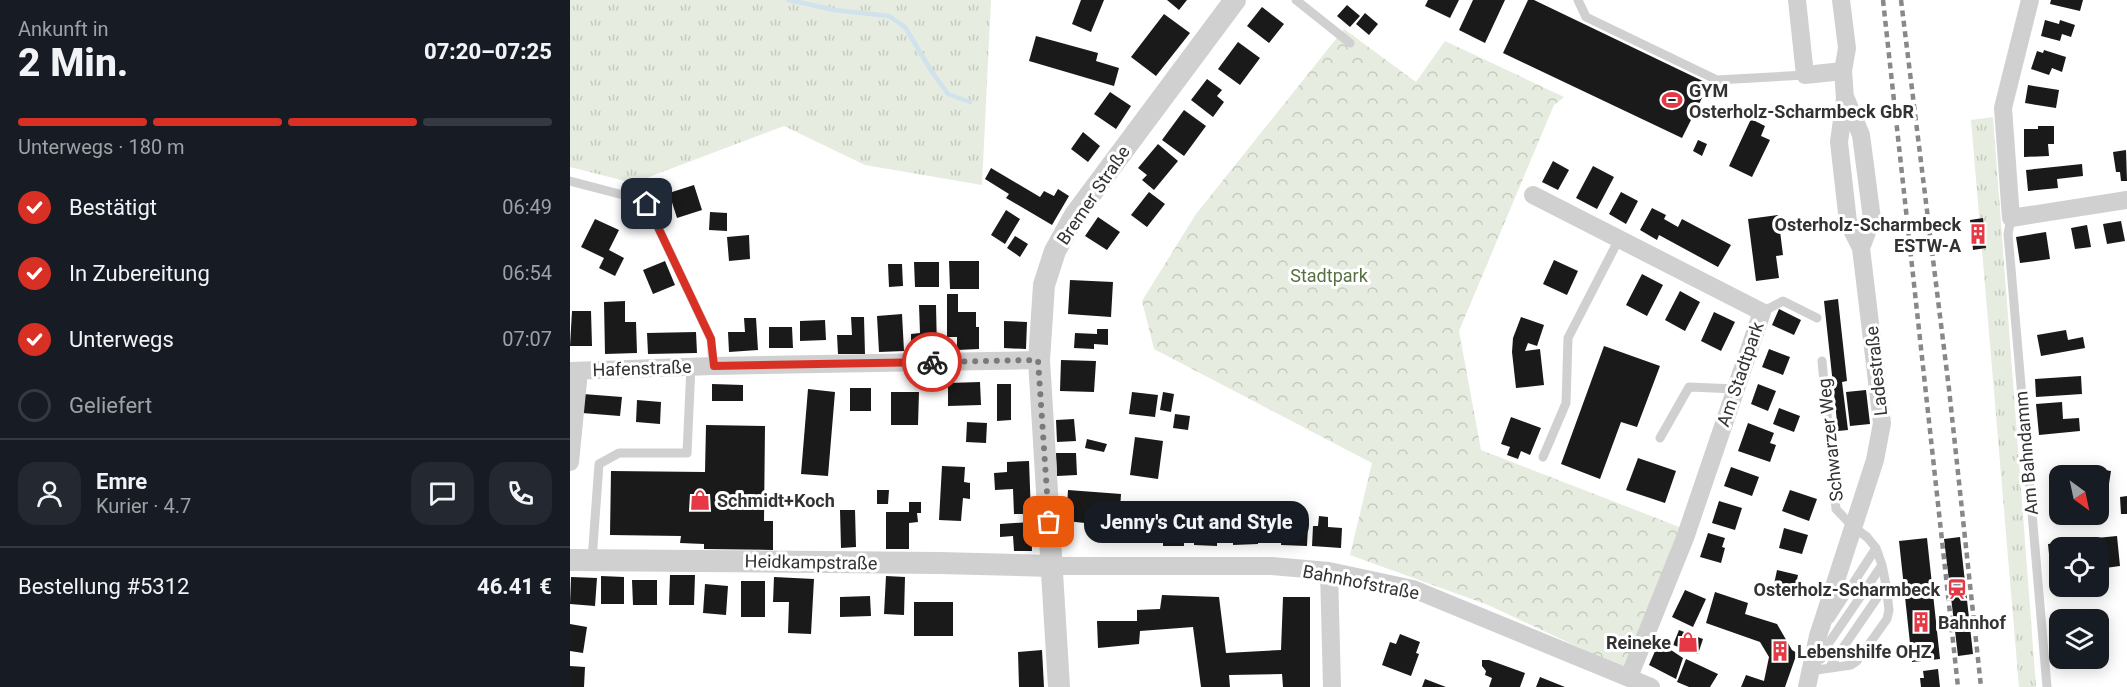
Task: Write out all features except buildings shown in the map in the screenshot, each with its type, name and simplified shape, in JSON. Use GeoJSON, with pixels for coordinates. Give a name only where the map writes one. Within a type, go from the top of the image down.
{"type":"FeatureCollection","features":[{"type":"Feature","properties":{"kind":"street","name":"Bremer Straße"},"geometry":{"type":"LineString","coordinates":[[1059,687],[1038,360],[1044,285],[1055,250],[1075,215],[1235,0]]}},
{"type":"Feature","properties":{"kind":"street"},"geometry":{"type":"LineString","coordinates":[[1797,0],[1805,75],[1843,71]]}},
{"type":"Feature","properties":{"kind":"street","name":"Ladestraße"},"geometry":{"type":"LineString","coordinates":[[1841,0],[1847,48],[1843,71],[1845,98],[1839,142],[1848,222],[1861,248],[1882,423],[1875,460],[1852,526]]}},
{"type":"Feature","properties":{"kind":"street"},"geometry":{"type":"LineString","coordinates":[[2030,0],[2003,108],[2011,218],[2127,200]]}},
{"type":"Feature","properties":{"kind":"street","name":"Am Stadtpark"},"geometry":{"type":"LineString","coordinates":[[1533,195],[1762,312],[1685,538],[1629,677]]}},
{"type":"Feature","properties":{"kind":"street","name":"Hafenstraße"},"geometry":{"type":"LineString","coordinates":[[574,371],[691,366],[1038,360]]}},
{"type":"Feature","properties":{"kind":"street"},"geometry":{"type":"LineString","coordinates":[[570,462],[574,371]]}},
{"type":"Feature","properties":{"kind":"street","name":"Schwarzer Weg"},"geometry":{"type":"LineString","coordinates":[[1812,676],[1818,636],[1852,526]]}},
{"type":"Feature","properties":{"kind":"street","name":"Heidkampstraße"},"geometry":{"type":"LineString","coordinates":[[581,560],[1052,566]]}},
{"type":"Feature","properties":{"kind":"street","name":"Bahnhofstraße"},"geometry":{"type":"LineString","coordinates":[[1052,566],[1272,566],[1329,571],[1413,589],[1651,687]]}},
{"type":"Feature","properties":{"kind":"street"},"geometry":{"type":"LineString","coordinates":[[1329,571],[1332,687]]}},
{"type":"Feature","properties":{"kind":"lane"},"geometry":{"type":"LineString","coordinates":[[1296,0],[1350,43]]}},
{"type":"Feature","properties":{"kind":"lane"},"geometry":{"type":"LineString","coordinates":[[1578,0],[1586,17],[1717,80],[1805,75]]}},
{"type":"Feature","properties":{"kind":"lane"},"geometry":{"type":"LineString","coordinates":[[570,181],[627,196],[647,204],[711,339],[714,366]]}},
{"type":"Feature","properties":{"kind":"lane","name":"Am Bahndamm"},"geometry":{"type":"LineString","coordinates":[[2011,218],[2008,234],[2046,687]]}},
{"type":"Feature","properties":{"kind":"lane"},"geometry":{"type":"LineString","coordinates":[[1543,457],[1566,403],[1568,338],[1619,239]]}},
{"type":"Feature","properties":{"kind":"lane"},"geometry":{"type":"LineString","coordinates":[[1762,312],[1784,301],[1817,318]]}},
{"type":"Feature","properties":{"kind":"lane","name":"Schwarzer Weg"},"geometry":{"type":"LineString","coordinates":[[1822,361],[1836,508],[1852,526]]}},
{"type":"Feature","properties":{"kind":"lane"},"geometry":{"type":"LineString","coordinates":[[581,560],[599,464],[619,453],[687,453],[691,366]]}},
{"type":"Feature","properties":{"kind":"lane"},"geometry":{"type":"LineString","coordinates":[[1660,438],[1689,387],[1736,389]]}},
{"type":"Feature","properties":{"kind":"lane"},"geometry":{"type":"LineString","coordinates":[[1812,676],[1829,668],[1857,661],[1887,619],[1889,610],[1886,585],[1876,548],[1867,537],[1852,526]]}},
{"type":"Feature","properties":{"kind":"lane"},"geometry":{"type":"LineString","coordinates":[[1818,636],[1876,548]]}},
{"type":"Feature","properties":{"kind":"lane"},"geometry":{"type":"LineString","coordinates":[[1812,676],[1822,653],[1882,565]]}},
{"type":"Feature","properties":{"kind":"lane"},"geometry":{"type":"LineString","coordinates":[[1829,668],[1886,585]]}},
{"type":"Feature","properties":{"kind":"green space"},"geometry":{"type":"Polygon","coordinates":[[[570,0],[991,0],[982,185],[865,165],[784,126],[633,183],[570,167],[570,0]]]}},
{"type":"Feature","properties":{"kind":"green space","name":"Stadtpark"},"geometry":{"type":"Polygon","coordinates":[[[1344,29],[1416,82],[1445,41],[1564,97],[1554,105],[1459,331],[1481,450],[1682,528],[1627,670],[1488,605],[1350,555],[1372,463],[1154,349],[1142,301],[1196,214],[1344,29]]]}},
{"type":"Feature","properties":{"kind":"green space"},"geometry":{"type":"Polygon","coordinates":[[[1993,117],[2036,687],[2019,687],[1971,120],[1993,117]]]}},
{"type":"Feature","properties":{"kind":"waterway"},"geometry":{"type":"LineString","coordinates":[[789,0],[834,10],[889,16],[905,27],[948,94],[970,102]]}},
{"type":"Feature","properties":{"kind":"railway"},"geometry":{"type":"LineString","coordinates":[[1883,0],[1958,687]]}},
{"type":"Feature","properties":{"kind":"railway"},"geometry":{"type":"LineString","coordinates":[[1901,0],[1949,389],[1981,687]]}},
{"type":"Feature","properties":{"kind":"way so far"},"geometry":{"type":"LineString","coordinates":[[932,362],[1038,360],[1049,522]]}},
{"type":"Feature","properties":{"kind":"place","name":"GYM Osterholz-Scharmbeck GbR"},"geometry":{"type":"Point","coordinates":[1672,100]}},
{"type":"Feature","properties":{"kind":"place","name":"Osterholz-Scharmbeck ESTW-A"},"geometry":{"type":"Point","coordinates":[1978,234]}},
{"type":"Feature","properties":{"kind":"place","name":"Schmidt+Koch"},"geometry":{"type":"Point","coordinates":[700,500]}},
{"type":"Feature","properties":{"kind":"place","name":"Jenny's Cut and Style"},"geometry":{"type":"Point","coordinates":[1049,522]}},
{"type":"Feature","properties":{"kind":"place","name":"Osterholz-Scharmbeck"},"geometry":{"type":"Point","coordinates":[1957,589]}},
{"type":"Feature","properties":{"kind":"place","name":"Bahnhof"},"geometry":{"type":"Point","coordinates":[1921,622]}},
{"type":"Feature","properties":{"kind":"place","name":"Reineke"},"geometry":{"type":"Point","coordinates":[1688,642]}},
{"type":"Feature","properties":{"kind":"place","name":"Lebenshilfe OHZ"},"geometry":{"type":"Point","coordinates":[1780,651]}},
{"type":"Feature","properties":{"kind":"route"},"geometry":{"type":"LineString","coordinates":[[647,204],[711,339],[714,366],[932,362]]}}]}
